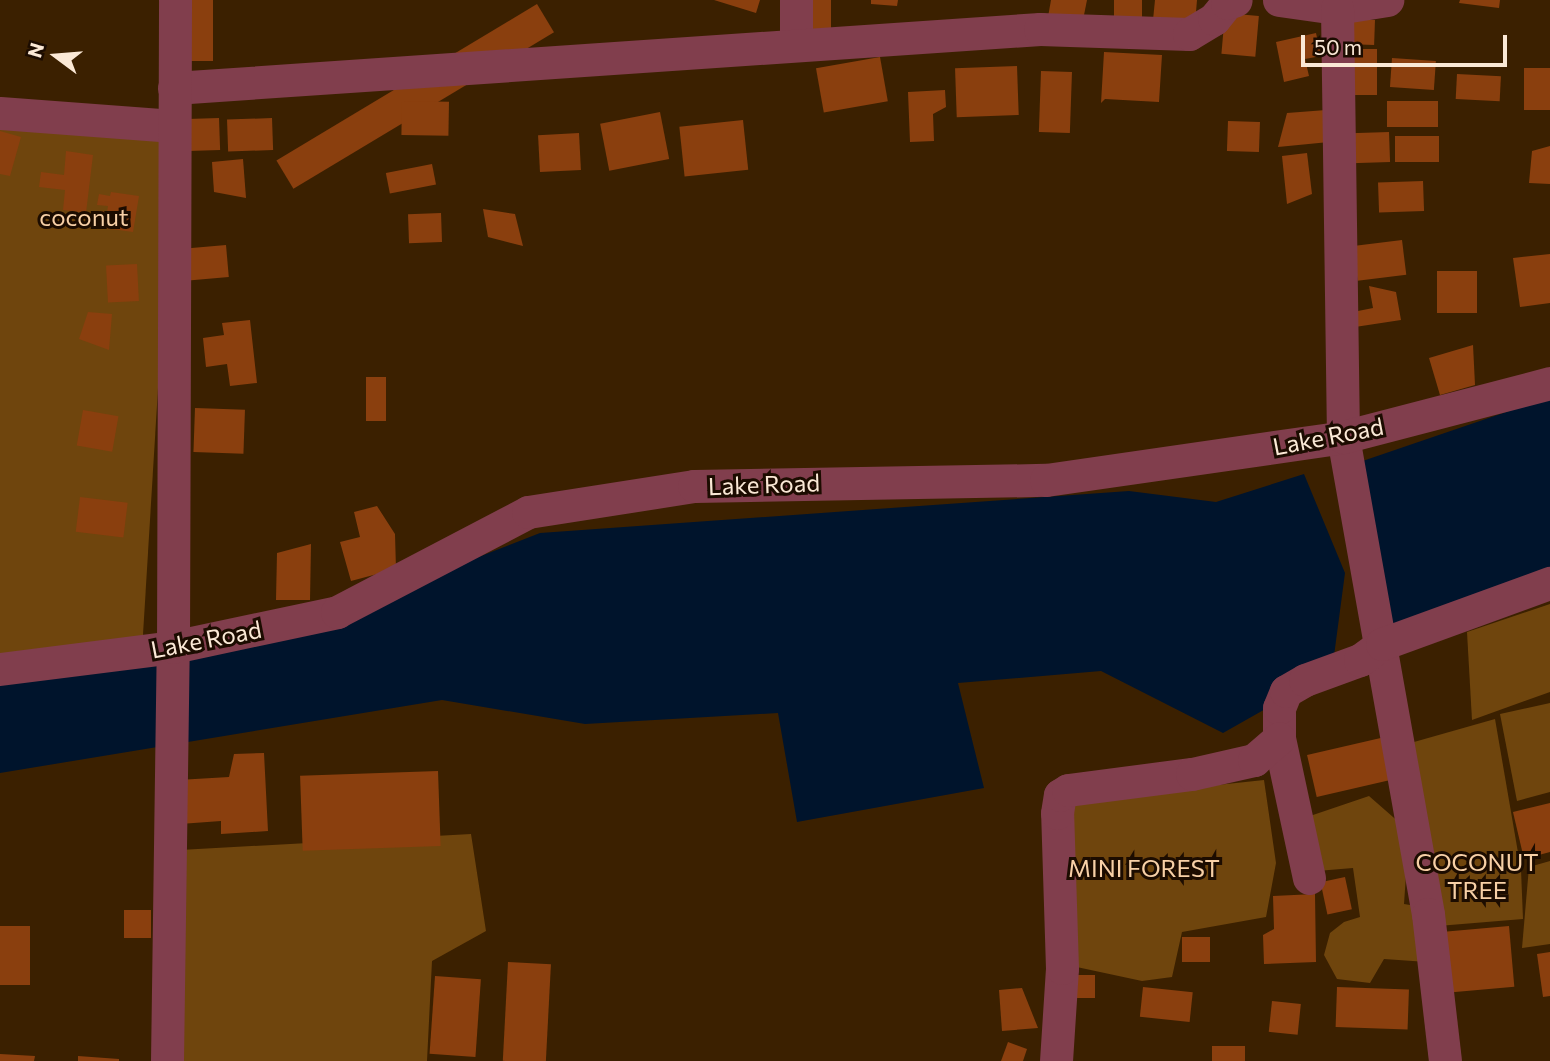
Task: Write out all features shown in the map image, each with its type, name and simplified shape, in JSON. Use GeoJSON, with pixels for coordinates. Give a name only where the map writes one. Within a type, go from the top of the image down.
{"type":"FeatureCollection","features":[{"type":"Feature","properties":{"kind":"street"},"geometry":{"type":"LineString","coordinates":[[167,1061],[173,647],[175,0]]}},
{"type":"Feature","properties":{"kind":"street"},"geometry":{"type":"LineString","coordinates":[[796,0],[796,44]]}},
{"type":"Feature","properties":{"kind":"street"},"geometry":{"type":"LineString","coordinates":[[174,88],[1040,29],[1189,34],[1214,19],[1227,4],[1236,0]]}},
{"type":"Feature","properties":{"kind":"street"},"geometry":{"type":"LineString","coordinates":[[1279,0],[1337,8],[1387,0]]}},
{"type":"Feature","properties":{"kind":"street"},"geometry":{"type":"LineString","coordinates":[[1337,8],[1343,437],[1428,914],[1445,1061]]}},
{"type":"Feature","properties":{"kind":"street"},"geometry":{"type":"LineString","coordinates":[[0,113],[174,126]]}},
{"type":"Feature","properties":{"kind":"street","name":"Lake Road"},"geometry":{"type":"LineString","coordinates":[[0,669],[173,647],[337,612],[528,512],[694,486],[1046,480],[1343,437],[1550,383]]}},
{"type":"Feature","properties":{"kind":"street"},"geometry":{"type":"LineString","coordinates":[[1309,878],[1279,738],[1279,708],[1286,691],[1305,680],[1360,660],[1382,644],[1550,583]]}},
{"type":"Feature","properties":{"kind":"street"},"geometry":{"type":"LineString","coordinates":[[1056,1061],[1062,968],[1057,813],[1060,795],[1068,790],[1192,774],[1254,760],[1279,738]]}},
{"type":"Feature","properties":{"kind":"green space","name":"coconut"},"geometry":{"type":"Polygon","coordinates":[[[0,120],[174,126],[142,651],[0,656],[0,120]]]}},
{"type":"Feature","properties":{"kind":"green space"},"geometry":{"type":"Polygon","coordinates":[[[1550,604],[1550,692],[1472,720],[1467,632],[1550,604]]]}},
{"type":"Feature","properties":{"kind":"green space","name":"COCONUT TREE"},"geometry":{"type":"Polygon","coordinates":[[[1550,703],[1550,792],[1517,801],[1500,714],[1550,703]]]}},
{"type":"Feature","properties":{"kind":"green space","name":"COCONUT TREE"},"geometry":{"type":"Polygon","coordinates":[[[1495,719],[1521,870],[1523,919],[1438,926],[1414,742],[1495,719]]]}},
{"type":"Feature","properties":{"kind":"green space","name":"MINI FOREST"},"geometry":{"type":"Polygon","coordinates":[[[1264,780],[1276,863],[1266,917],[1182,932],[1172,977],[1142,981],[1072,966],[1068,801],[1264,780]]]}},
{"type":"Feature","properties":{"kind":"green space","name":"COCONUT TREE"},"geometry":{"type":"Polygon","coordinates":[[[1369,796],[1409,831],[1404,904],[1416,906],[1427,962],[1384,959],[1370,983],[1337,979],[1324,955],[1330,933],[1344,922],[1360,917],[1353,868],[1317,871],[1310,816],[1369,796]]]}},
{"type":"Feature","properties":{"kind":"green space"},"geometry":{"type":"Polygon","coordinates":[[[471,834],[486,931],[432,961],[427,1061],[177,1061],[180,850],[471,834]]]}},
{"type":"Feature","properties":{"kind":"green space"},"geometry":{"type":"Polygon","coordinates":[[[1550,861],[1550,944],[1522,948],[1529,867],[1550,861]]]}},
{"type":"Feature","properties":{"kind":"water"},"geometry":{"type":"Polygon","coordinates":[[[1550,397],[1550,580],[1382,644],[1348,466],[1550,397]]]}},
{"type":"Feature","properties":{"kind":"water"},"geometry":{"type":"Polygon","coordinates":[[[1304,474],[1345,573],[1332,671],[1223,733],[1101,671],[958,683],[984,788],[797,822],[778,713],[585,724],[442,700],[0,773],[0,682],[337,612],[540,533],[1129,491],[1216,502],[1304,474]]]}},
{"type":"Feature","properties":{"kind":"building"},"geometry":{"type":"Polygon","coordinates":[[[187,0],[213,0],[213,61],[187,61],[187,0]]]}},
{"type":"Feature","properties":{"kind":"building"},"geometry":{"type":"Polygon","coordinates":[[[714,0],[760,0],[756,13],[714,0]]]}},
{"type":"Feature","properties":{"kind":"building"},"geometry":{"type":"Polygon","coordinates":[[[805,0],[831,0],[831,31],[805,31],[805,0]]]}},
{"type":"Feature","properties":{"kind":"building"},"geometry":{"type":"Polygon","coordinates":[[[871,0],[898,0],[897,6],[871,4],[871,0]]]}},
{"type":"Feature","properties":{"kind":"building"},"geometry":{"type":"Polygon","coordinates":[[[1051,0],[1087,0],[1083,20],[1048,17],[1051,0]]]}},
{"type":"Feature","properties":{"kind":"building"},"geometry":{"type":"Polygon","coordinates":[[[1114,0],[1142,0],[1142,24],[1114,24],[1114,0]]]}},
{"type":"Feature","properties":{"kind":"building"},"geometry":{"type":"Polygon","coordinates":[[[1155,0],[1197,0],[1195,24],[1153,20],[1155,0]]]}},
{"type":"Feature","properties":{"kind":"building"},"geometry":{"type":"Polygon","coordinates":[[[1460,0],[1500,0],[1499,8],[1459,3],[1460,0]]]}},
{"type":"Feature","properties":{"kind":"building"},"geometry":{"type":"Polygon","coordinates":[[[537,4],[554,32],[293,189],[276,161],[537,4]]]}},
{"type":"Feature","properties":{"kind":"building"},"geometry":{"type":"Polygon","coordinates":[[[1225,13],[1259,16],[1255,57],[1221,54],[1225,13]]]}},
{"type":"Feature","properties":{"kind":"building"},"geometry":{"type":"Polygon","coordinates":[[[1347,19],[1375,20],[1374,45],[1346,44],[1347,19]]]}},
{"type":"Feature","properties":{"kind":"building"},"geometry":{"type":"Polygon","coordinates":[[[1316,33],[1321,56],[1305,59],[1309,76],[1284,82],[1276,42],[1316,33]]]}},
{"type":"Feature","properties":{"kind":"building"},"geometry":{"type":"Polygon","coordinates":[[[1344,49],[1377,49],[1377,95],[1344,95],[1344,49]]]}},
{"type":"Feature","properties":{"kind":"building"},"geometry":{"type":"Polygon","coordinates":[[[1104,52],[1162,55],[1159,102],[1105,99],[1101,103],[1104,52]]]}},
{"type":"Feature","properties":{"kind":"building"},"geometry":{"type":"Polygon","coordinates":[[[880,57],[888,101],[824,113],[816,68],[880,57]]]}},
{"type":"Feature","properties":{"kind":"building"},"geometry":{"type":"Polygon","coordinates":[[[1392,58],[1436,61],[1434,90],[1390,87],[1392,58]]]}},
{"type":"Feature","properties":{"kind":"building"},"geometry":{"type":"Polygon","coordinates":[[[1017,66],[1019,115],[957,117],[955,68],[1017,66]]]}},
{"type":"Feature","properties":{"kind":"building"},"geometry":{"type":"Polygon","coordinates":[[[1524,68],[1550,68],[1550,110],[1524,110],[1524,68]]]}},
{"type":"Feature","properties":{"kind":"building"},"geometry":{"type":"Polygon","coordinates":[[[1041,71],[1072,72],[1070,133],[1039,132],[1041,71]]]}},
{"type":"Feature","properties":{"kind":"building"},"geometry":{"type":"Polygon","coordinates":[[[1457,74],[1501,76],[1500,101],[1456,99],[1457,74]]]}},
{"type":"Feature","properties":{"kind":"building"},"geometry":{"type":"Polygon","coordinates":[[[945,90],[946,107],[933,114],[934,141],[910,142],[908,92],[945,90]]]}},
{"type":"Feature","properties":{"kind":"building"},"geometry":{"type":"Polygon","coordinates":[[[402,101],[449,102],[448,136],[401,135],[402,101]]]}},
{"type":"Feature","properties":{"kind":"building"},"geometry":{"type":"Polygon","coordinates":[[[1387,101],[1438,101],[1438,127],[1387,127],[1387,101]]]}},
{"type":"Feature","properties":{"kind":"building"},"geometry":{"type":"Polygon","coordinates":[[[1326,110],[1329,142],[1278,147],[1287,113],[1326,110]]]}},
{"type":"Feature","properties":{"kind":"building"},"geometry":{"type":"Polygon","coordinates":[[[660,112],[669,159],[609,171],[600,124],[660,112]]]}},
{"type":"Feature","properties":{"kind":"building"},"geometry":{"type":"Polygon","coordinates":[[[219,118],[220,150],[188,151],[187,119],[219,118]]]}},
{"type":"Feature","properties":{"kind":"building"},"geometry":{"type":"Polygon","coordinates":[[[272,118],[273,150],[228,152],[227,120],[272,118]]]}},
{"type":"Feature","properties":{"kind":"building"},"geometry":{"type":"Polygon","coordinates":[[[743,120],[748,170],[685,176],[679,127],[743,120]]]}},
{"type":"Feature","properties":{"kind":"building"},"geometry":{"type":"Polygon","coordinates":[[[1228,121],[1260,122],[1259,152],[1227,151],[1228,121]]]}},
{"type":"Feature","properties":{"kind":"building"},"geometry":{"type":"Polygon","coordinates":[[[0,131],[21,137],[10,176],[0,174],[0,131]]]}},
{"type":"Feature","properties":{"kind":"building"},"geometry":{"type":"Polygon","coordinates":[[[1389,132],[1390,162],[1351,163],[1350,133],[1389,132]]]}},
{"type":"Feature","properties":{"kind":"building"},"geometry":{"type":"Polygon","coordinates":[[[579,133],[581,170],[540,172],[538,135],[579,133]]]}},
{"type":"Feature","properties":{"kind":"building"},"geometry":{"type":"Polygon","coordinates":[[[1395,136],[1439,136],[1439,162],[1395,162],[1395,136]]]}},
{"type":"Feature","properties":{"kind":"building"},"geometry":{"type":"Polygon","coordinates":[[[1550,146],[1550,184],[1529,183],[1532,151],[1550,146]]]}},
{"type":"Feature","properties":{"kind":"building"},"geometry":{"type":"Polygon","coordinates":[[[66,151],[93,155],[86,213],[63,210],[65,190],[39,187],[41,172],[64,175],[66,151]]]}},
{"type":"Feature","properties":{"kind":"building"},"geometry":{"type":"Polygon","coordinates":[[[1307,153],[1312,194],[1287,204],[1282,156],[1307,153]]]}},
{"type":"Feature","properties":{"kind":"building"},"geometry":{"type":"Polygon","coordinates":[[[243,159],[246,198],[214,192],[212,162],[243,159]]]}},
{"type":"Feature","properties":{"kind":"building"},"geometry":{"type":"Polygon","coordinates":[[[432,164],[436,185],[390,194],[386,173],[432,164]]]}},
{"type":"Feature","properties":{"kind":"building"},"geometry":{"type":"Polygon","coordinates":[[[1423,181],[1424,211],[1379,213],[1378,183],[1423,181]]]}},
{"type":"Feature","properties":{"kind":"building"},"geometry":{"type":"Polygon","coordinates":[[[111,192],[139,196],[133,232],[96,227],[99,211],[107,212],[108,206],[97,205],[99,194],[110,196],[111,192]]]}},
{"type":"Feature","properties":{"kind":"building"},"geometry":{"type":"Polygon","coordinates":[[[483,209],[515,214],[523,246],[488,237],[483,209]]]}},
{"type":"Feature","properties":{"kind":"building"},"geometry":{"type":"Polygon","coordinates":[[[441,213],[442,242],[409,243],[408,214],[441,213]]]}},
{"type":"Feature","properties":{"kind":"building"},"geometry":{"type":"Polygon","coordinates":[[[1402,240],[1406,275],[1358,281],[1353,246],[1402,240]]]}},
{"type":"Feature","properties":{"kind":"building"},"geometry":{"type":"Polygon","coordinates":[[[226,245],[229,277],[183,281],[180,249],[226,245]]]}},
{"type":"Feature","properties":{"kind":"building"},"geometry":{"type":"Polygon","coordinates":[[[1550,254],[1550,303],[1520,307],[1513,258],[1550,254]]]}},
{"type":"Feature","properties":{"kind":"building"},"geometry":{"type":"Polygon","coordinates":[[[137,264],[139,301],[108,303],[106,266],[137,264]]]}},
{"type":"Feature","properties":{"kind":"building"},"geometry":{"type":"Polygon","coordinates":[[[1437,271],[1477,271],[1477,313],[1437,313],[1437,271]]]}},
{"type":"Feature","properties":{"kind":"building"},"geometry":{"type":"Polygon","coordinates":[[[1369,286],[1396,292],[1401,320],[1355,327],[1353,312],[1373,308],[1369,286]]]}},
{"type":"Feature","properties":{"kind":"building"},"geometry":{"type":"Polygon","coordinates":[[[88,312],[112,314],[109,350],[79,339],[88,312]]]}},
{"type":"Feature","properties":{"kind":"building"},"geometry":{"type":"Polygon","coordinates":[[[250,320],[257,383],[230,386],[227,364],[206,367],[203,338],[224,335],[222,323],[250,320]]]}},
{"type":"Feature","properties":{"kind":"building"},"geometry":{"type":"Polygon","coordinates":[[[1473,345],[1475,385],[1440,395],[1429,358],[1473,345]]]}},
{"type":"Feature","properties":{"kind":"building"},"geometry":{"type":"Polygon","coordinates":[[[366,377],[386,377],[386,421],[366,421],[366,377]]]}},
{"type":"Feature","properties":{"kind":"building"},"geometry":{"type":"Polygon","coordinates":[[[195,408],[245,410],[243,454],[193,452],[195,408]]]}},
{"type":"Feature","properties":{"kind":"building"},"geometry":{"type":"Polygon","coordinates":[[[83,410],[118,416],[112,452],[77,445],[83,410]]]}},
{"type":"Feature","properties":{"kind":"building"},"geometry":{"type":"Polygon","coordinates":[[[80,497],[128,503],[123,538],[76,532],[80,497]]]}},
{"type":"Feature","properties":{"kind":"building"},"geometry":{"type":"Polygon","coordinates":[[[377,506],[395,534],[396,569],[351,581],[340,542],[360,537],[354,512],[377,506]]]}},
{"type":"Feature","properties":{"kind":"building"},"geometry":{"type":"Polygon","coordinates":[[[311,544],[310,600],[276,600],[277,553],[311,544]]]}},
{"type":"Feature","properties":{"kind":"building"},"geometry":{"type":"Polygon","coordinates":[[[1385,737],[1395,779],[1317,797],[1307,755],[1385,737]]]}},
{"type":"Feature","properties":{"kind":"building"},"geometry":{"type":"Polygon","coordinates":[[[264,753],[268,831],[221,834],[221,821],[180,824],[178,780],[229,777],[234,754],[264,753]]]}},
{"type":"Feature","properties":{"kind":"building"},"geometry":{"type":"Polygon","coordinates":[[[438,771],[441,846],[303,851],[300,776],[438,771]]]}},
{"type":"Feature","properties":{"kind":"building"},"geometry":{"type":"Polygon","coordinates":[[[1550,803],[1550,852],[1524,859],[1513,812],[1550,803]]]}},
{"type":"Feature","properties":{"kind":"building"},"geometry":{"type":"Polygon","coordinates":[[[1345,877],[1352,909],[1327,914],[1321,882],[1345,877]]]}},
{"type":"Feature","properties":{"kind":"building"},"geometry":{"type":"Polygon","coordinates":[[[1315,894],[1316,962],[1264,964],[1263,935],[1274,929],[1273,896],[1315,894]]]}},
{"type":"Feature","properties":{"kind":"building"},"geometry":{"type":"Polygon","coordinates":[[[124,910],[151,910],[151,938],[124,938],[124,910]]]}},
{"type":"Feature","properties":{"kind":"building"},"geometry":{"type":"Polygon","coordinates":[[[0,926],[30,926],[30,985],[0,985],[0,926]]]}},
{"type":"Feature","properties":{"kind":"building"},"geometry":{"type":"Polygon","coordinates":[[[1509,926],[1514,987],[1450,992],[1444,932],[1509,926]]]}},
{"type":"Feature","properties":{"kind":"building"},"geometry":{"type":"Polygon","coordinates":[[[1182,937],[1210,937],[1210,962],[1182,962],[1182,937]]]}},
{"type":"Feature","properties":{"kind":"building"},"geometry":{"type":"Polygon","coordinates":[[[1550,952],[1550,996],[1543,997],[1537,954],[1550,952]]]}},
{"type":"Feature","properties":{"kind":"building"},"geometry":{"type":"Polygon","coordinates":[[[508,962],[551,964],[546,1061],[503,1061],[508,962]]]}},
{"type":"Feature","properties":{"kind":"building"},"geometry":{"type":"Polygon","coordinates":[[[1067,975],[1095,975],[1095,998],[1067,998],[1067,975]]]}},
{"type":"Feature","properties":{"kind":"building"},"geometry":{"type":"Polygon","coordinates":[[[435,976],[481,979],[475,1057],[430,1054],[435,976]]]}},
{"type":"Feature","properties":{"kind":"building"},"geometry":{"type":"Polygon","coordinates":[[[1143,987],[1193,992],[1190,1022],[1140,1017],[1143,987]]]}},
{"type":"Feature","properties":{"kind":"building"},"geometry":{"type":"Polygon","coordinates":[[[1337,987],[1409,990],[1408,1029],[1336,1027],[1337,987]]]}},
{"type":"Feature","properties":{"kind":"building"},"geometry":{"type":"Polygon","coordinates":[[[1022,988],[1038,1028],[1002,1031],[999,990],[1022,988]]]}},
{"type":"Feature","properties":{"kind":"building"},"geometry":{"type":"Polygon","coordinates":[[[1272,1001],[1301,1004],[1298,1035],[1269,1032],[1272,1001]]]}},
{"type":"Feature","properties":{"kind":"building"},"geometry":{"type":"Polygon","coordinates":[[[1008,1042],[1027,1049],[1023,1061],[1001,1061],[1008,1042]]]}},
{"type":"Feature","properties":{"kind":"building"},"geometry":{"type":"Polygon","coordinates":[[[1212,1046],[1245,1046],[1245,1061],[1212,1061],[1212,1046]]]}},
{"type":"Feature","properties":{"kind":"building"},"geometry":{"type":"Polygon","coordinates":[[[0,1054],[35,1056],[34,1061],[0,1061],[0,1054]]]}},
{"type":"Feature","properties":{"kind":"building"},"geometry":{"type":"Polygon","coordinates":[[[78,1056],[119,1059],[119,1061],[78,1061],[78,1056]]]}}]}
